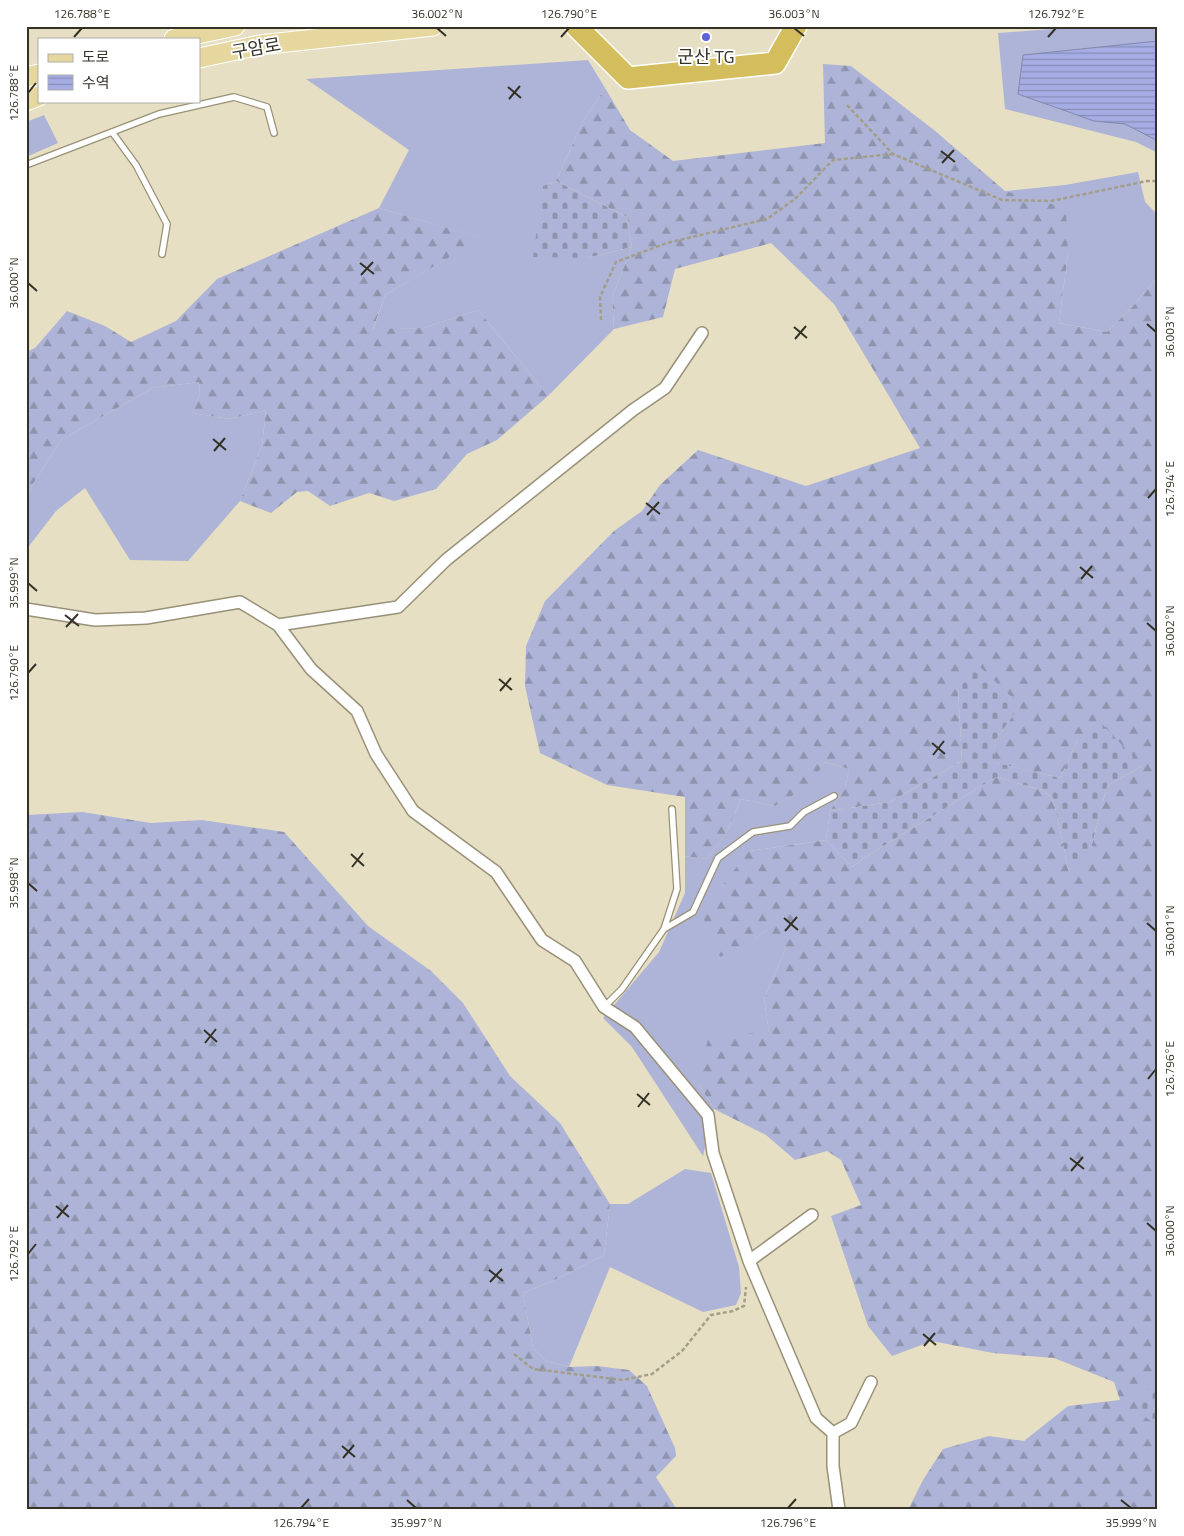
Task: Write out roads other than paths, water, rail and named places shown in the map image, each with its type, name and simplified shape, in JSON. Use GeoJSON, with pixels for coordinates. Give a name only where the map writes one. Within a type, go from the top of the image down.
{"type":"FeatureCollection","features":[{"type":"Feature","properties":{"kind":"highway"},"geometry":{"type":"LineString","coordinates":[[576,26],[628,78],[775,63],[796,26]]}},
{"type":"Feature","properties":{"kind":"main road","name":"구암로"},"geometry":{"type":"LineString","coordinates":[[179,38],[235,26]]}},
{"type":"Feature","properties":{"kind":"main road","name":"구암로"},"geometry":{"type":"LineString","coordinates":[[200,58],[260,45],[433,26]]}},
{"type":"Feature","properties":{"kind":"main road"},"geometry":{"type":"LineString","coordinates":[[26,101],[38,96]]}},
{"type":"Feature","properties":{"kind":"street"},"geometry":{"type":"LineString","coordinates":[[278,625],[398,607],[446,560],[634,410],[665,388],[702,333]]}},
{"type":"Feature","properties":{"kind":"street"},"geometry":{"type":"LineString","coordinates":[[26,609],[95,620],[146,618],[240,602],[278,625],[311,669],[357,711],[376,754],[413,812],[496,872],[542,940],[575,961],[604,1007],[636,1026],[708,1115],[712,1153],[749,1261],[816,1418],[833,1432]]}},
{"type":"Feature","properties":{"kind":"street"},"geometry":{"type":"LineString","coordinates":[[749,1261],[812,1215]]}},
{"type":"Feature","properties":{"kind":"street"},"geometry":{"type":"LineString","coordinates":[[833,1432],[851,1423],[871,1382]]}},
{"type":"Feature","properties":{"kind":"street"},"geometry":{"type":"LineString","coordinates":[[833,1432],[833,1466],[839,1510]]}},
{"type":"Feature","properties":{"kind":"lane"},"geometry":{"type":"LineString","coordinates":[[26,165],[159,114],[234,97],[267,107],[274,133]]}},
{"type":"Feature","properties":{"kind":"lane"},"geometry":{"type":"LineString","coordinates":[[112,132],[136,165],[167,224],[162,254]]}},
{"type":"Feature","properties":{"kind":"lane"},"geometry":{"type":"LineString","coordinates":[[664,929],[693,912],[718,858],[753,832],[790,826],[804,812],[834,796]]}},
{"type":"Feature","properties":{"kind":"lane"},"geometry":{"type":"LineString","coordinates":[[604,1007],[622,989],[664,929],[677,889],[672,809]]}},
{"type":"Feature","properties":{"kind":"water"},"geometry":{"type":"Polygon","coordinates":[[[1158,41],[1158,141],[1125,124],[1094,121],[1018,94],[1023,55],[1158,41]]]}},
{"type":"Feature","properties":{"kind":"place","name":"군산 TG"},"geometry":{"type":"Point","coordinates":[706,37]}}]}
